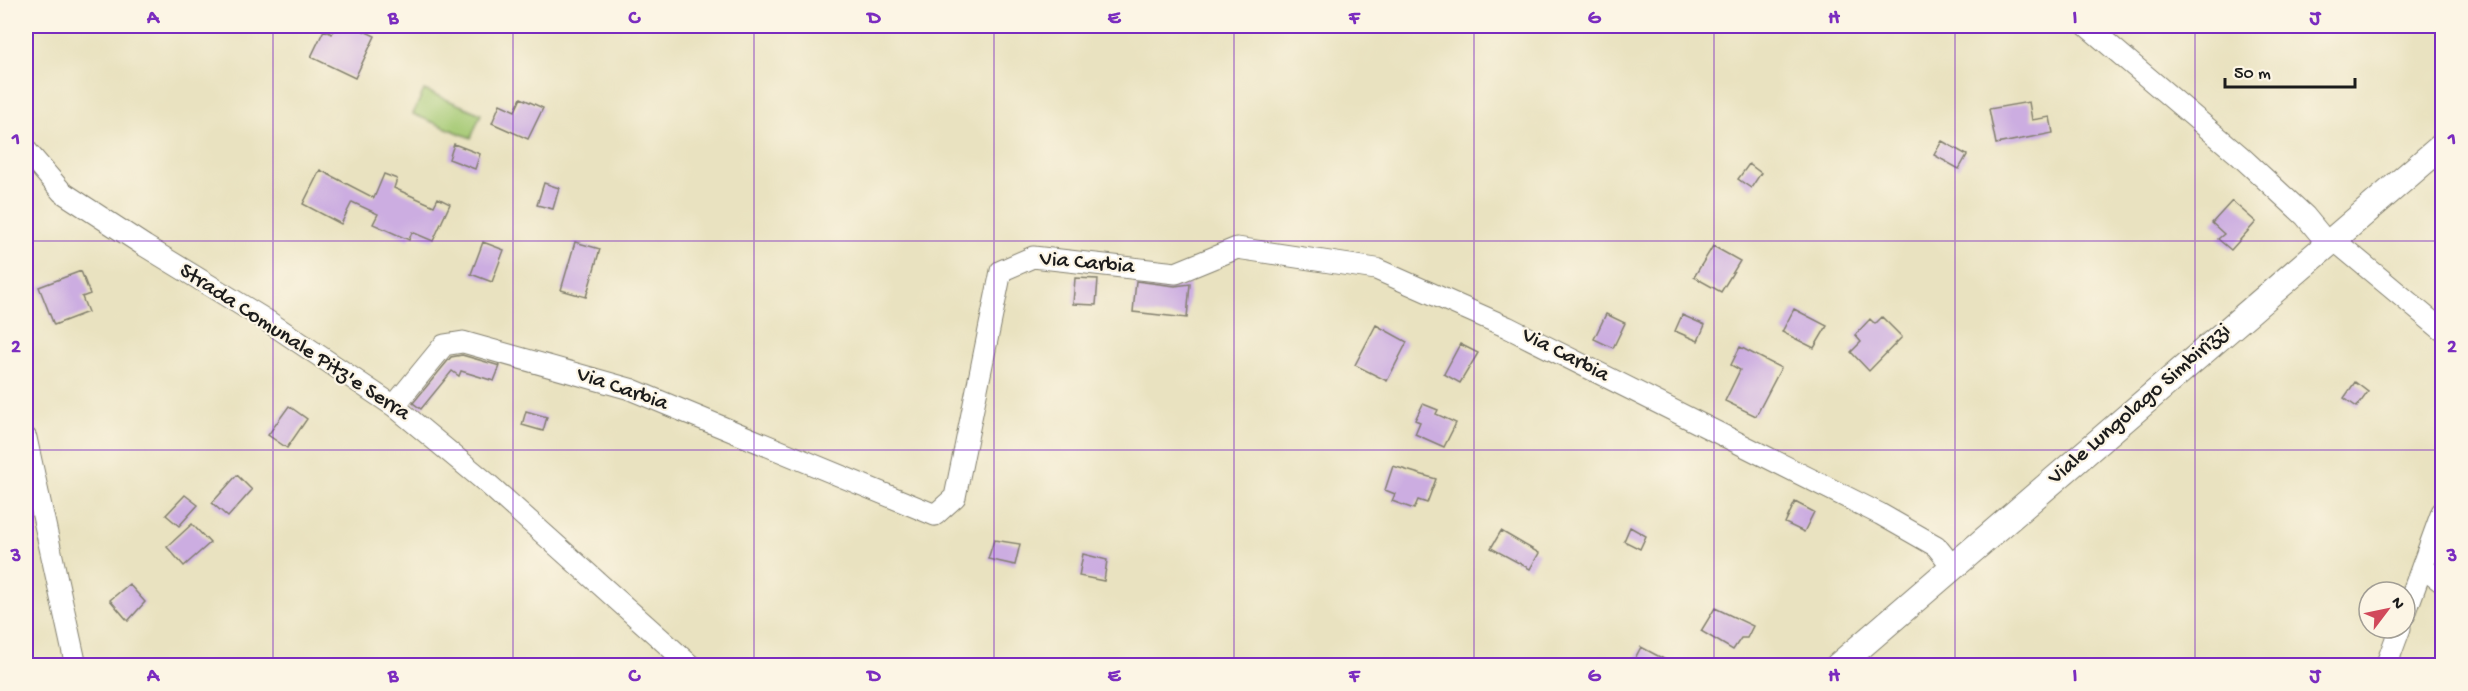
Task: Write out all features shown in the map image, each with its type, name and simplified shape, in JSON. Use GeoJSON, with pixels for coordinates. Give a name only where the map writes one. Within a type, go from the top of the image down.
{"type":"FeatureCollection","features":[{"type":"Feature","properties":{"kind":"main road","name":"Viale Lungolago Simbirizzi"},"geometry":{"type":"LineString","coordinates":[[1838,666],[2442,146]]}},
{"type":"Feature","properties":{"kind":"street"},"geometry":{"type":"LineString","coordinates":[[2087,26],[2239,155],[2331,242],[2442,330]]}},
{"type":"Feature","properties":{"kind":"street","name":"Strada Comunale Pitz'e Serra"},"geometry":{"type":"LineString","coordinates":[[26,150],[62,192],[266,320],[394,406],[488,484],[691,666]]}},
{"type":"Feature","properties":{"kind":"street","name":"Via Carbia"},"geometry":{"type":"LineString","coordinates":[[394,406],[444,345],[464,342],[630,389],[934,515],[955,497],[1001,271],[1033,256],[1176,273],[1237,248],[1376,269],[1507,327],[1880,514],[1936,546],[1953,567]]}},
{"type":"Feature","properties":{"kind":"street"},"geometry":{"type":"LineString","coordinates":[[26,438],[76,666]]}},
{"type":"Feature","properties":{"kind":"street"},"geometry":{"type":"LineString","coordinates":[[2417,581],[2442,512]]}},
{"type":"Feature","properties":{"kind":"street"},"geometry":{"type":"LineString","coordinates":[[2422,567],[2442,582]]}},
{"type":"Feature","properties":{"kind":"street"},"geometry":{"type":"LineString","coordinates":[[2386,666],[2396,640]]}},
{"type":"Feature","properties":{"kind":"green space"},"geometry":{"type":"Polygon","coordinates":[[[424,90],[481,114],[471,138],[413,114],[424,90]]]}},
{"type":"Feature","properties":{"kind":"building"},"geometry":{"type":"Polygon","coordinates":[[[336,26],[353,26],[375,36],[355,78],[311,57],[324,30],[332,34],[336,26]]]}},
{"type":"Feature","properties":{"kind":"building"},"geometry":{"type":"Polygon","coordinates":[[[521,98],[543,108],[528,139],[492,123],[500,104],[515,111],[521,98]]]}},
{"type":"Feature","properties":{"kind":"building"},"geometry":{"type":"Polygon","coordinates":[[[2029,102],[2032,120],[2050,117],[2053,133],[1996,144],[1989,109],[2029,102]]]}},
{"type":"Feature","properties":{"kind":"building"},"geometry":{"type":"Polygon","coordinates":[[[1942,141],[1967,155],[1959,169],[1934,155],[1942,141]]]}},
{"type":"Feature","properties":{"kind":"building"},"geometry":{"type":"Polygon","coordinates":[[[454,144],[480,154],[475,169],[449,159],[454,144]]]}},
{"type":"Feature","properties":{"kind":"building"},"geometry":{"type":"Polygon","coordinates":[[[1749,164],[1761,173],[1751,188],[1738,179],[1749,164]]]}},
{"type":"Feature","properties":{"kind":"building"},"geometry":{"type":"Polygon","coordinates":[[[320,170],[374,198],[384,174],[397,179],[394,188],[434,206],[438,198],[450,204],[433,241],[412,232],[409,240],[373,224],[378,214],[352,202],[341,224],[303,204],[320,170]]]}},
{"type":"Feature","properties":{"kind":"building"},"geometry":{"type":"Polygon","coordinates":[[[544,183],[559,188],[553,209],[537,205],[544,183]]]}},
{"type":"Feature","properties":{"kind":"building"},"geometry":{"type":"Polygon","coordinates":[[[2232,201],[2256,222],[2231,250],[2218,239],[2224,234],[2212,223],[2232,201]]]}},
{"type":"Feature","properties":{"kind":"building"},"geometry":{"type":"Polygon","coordinates":[[[483,242],[504,250],[492,282],[471,274],[483,242]]]}},
{"type":"Feature","properties":{"kind":"building"},"geometry":{"type":"Polygon","coordinates":[[[575,242],[600,249],[586,297],[561,290],[575,242]]]}},
{"type":"Feature","properties":{"kind":"building"},"geometry":{"type":"Polygon","coordinates":[[[1713,246],[1740,261],[1721,292],[1694,277],[1713,246]]]}},
{"type":"Feature","properties":{"kind":"building"},"geometry":{"type":"Polygon","coordinates":[[[81,271],[90,294],[82,297],[88,312],[54,325],[39,287],[81,271]]]}},
{"type":"Feature","properties":{"kind":"building"},"geometry":{"type":"Polygon","coordinates":[[[1075,278],[1098,279],[1096,305],[1073,304],[1075,278]]]}},
{"type":"Feature","properties":{"kind":"building"},"geometry":{"type":"Polygon","coordinates":[[[1136,281],[1175,286],[1190,284],[1187,318],[1133,312],[1136,281]]]}},
{"type":"Feature","properties":{"kind":"building"},"geometry":{"type":"Polygon","coordinates":[[[1794,309],[1827,326],[1814,348],[1782,332],[1794,309]]]}},
{"type":"Feature","properties":{"kind":"building"},"geometry":{"type":"Polygon","coordinates":[[[1606,314],[1625,323],[1613,348],[1594,339],[1606,314]]]}},
{"type":"Feature","properties":{"kind":"building"},"geometry":{"type":"Polygon","coordinates":[[[1682,315],[1705,325],[1698,341],[1675,331],[1682,315]]]}},
{"type":"Feature","properties":{"kind":"building"},"geometry":{"type":"Polygon","coordinates":[[[1882,317],[1902,337],[1869,371],[1851,352],[1861,342],[1855,335],[1870,319],[1875,324],[1882,317]]]}},
{"type":"Feature","properties":{"kind":"building"},"geometry":{"type":"Polygon","coordinates":[[[1376,325],[1407,342],[1387,381],[1355,365],[1376,325]]]}},
{"type":"Feature","properties":{"kind":"building"},"geometry":{"type":"Polygon","coordinates":[[[1460,344],[1478,353],[1460,383],[1444,374],[1460,344]]]}},
{"type":"Feature","properties":{"kind":"building"},"geometry":{"type":"Polygon","coordinates":[[[1740,347],[1781,368],[1756,416],[1725,401],[1740,370],[1731,365],[1740,347]]]}},
{"type":"Feature","properties":{"kind":"building"},"geometry":{"type":"Polygon","coordinates":[[[462,355],[500,366],[494,381],[461,371],[459,376],[452,371],[421,409],[413,403],[451,357],[462,355]]]}},
{"type":"Feature","properties":{"kind":"building"},"geometry":{"type":"Polygon","coordinates":[[[2355,382],[2368,392],[2357,407],[2344,398],[2355,382]]]}},
{"type":"Feature","properties":{"kind":"building"},"geometry":{"type":"Polygon","coordinates":[[[1423,404],[1438,410],[1436,414],[1456,423],[1444,447],[1415,434],[1420,422],[1415,420],[1423,404]]]}},
{"type":"Feature","properties":{"kind":"building"},"geometry":{"type":"Polygon","coordinates":[[[289,406],[307,419],[287,448],[268,435],[289,406]]]}},
{"type":"Feature","properties":{"kind":"building"},"geometry":{"type":"Polygon","coordinates":[[[526,411],[547,417],[543,431],[522,425],[526,411]]]}},
{"type":"Feature","properties":{"kind":"building"},"geometry":{"type":"Polygon","coordinates":[[[1393,466],[1436,479],[1427,503],[1418,500],[1414,509],[1392,501],[1395,494],[1385,490],[1393,466]]]}},
{"type":"Feature","properties":{"kind":"building"},"geometry":{"type":"Polygon","coordinates":[[[237,475],[252,490],[228,517],[212,503],[237,475]]]}},
{"type":"Feature","properties":{"kind":"building"},"geometry":{"type":"Polygon","coordinates":[[[185,495],[198,505],[179,526],[166,515],[185,495]]]}},
{"type":"Feature","properties":{"kind":"building"},"geometry":{"type":"Polygon","coordinates":[[[1795,502],[1814,512],[1804,532],[1785,523],[1795,502]]]}},
{"type":"Feature","properties":{"kind":"building"},"geometry":{"type":"Polygon","coordinates":[[[192,524],[210,543],[184,566],[167,547],[192,524]]]}},
{"type":"Feature","properties":{"kind":"building"},"geometry":{"type":"Polygon","coordinates":[[[1630,527],[1646,536],[1640,549],[1624,541],[1630,527]]]}},
{"type":"Feature","properties":{"kind":"building"},"geometry":{"type":"Polygon","coordinates":[[[1501,531],[1539,553],[1530,569],[1491,548],[1501,531]]]}},
{"type":"Feature","properties":{"kind":"building"},"geometry":{"type":"Polygon","coordinates":[[[994,540],[1020,544],[1015,565],[988,559],[994,540]]]}},
{"type":"Feature","properties":{"kind":"building"},"geometry":{"type":"Polygon","coordinates":[[[1083,554],[1107,560],[1104,581],[1079,576],[1083,554]]]}},
{"type":"Feature","properties":{"kind":"building"},"geometry":{"type":"Polygon","coordinates":[[[129,584],[145,602],[128,621],[110,600],[129,584]]]}},
{"type":"Feature","properties":{"kind":"building"},"geometry":{"type":"Polygon","coordinates":[[[1715,608],[1753,626],[1747,638],[1741,638],[1733,650],[1701,631],[1715,608]]]}},
{"type":"Feature","properties":{"kind":"building"},"geometry":{"type":"Polygon","coordinates":[[[1641,647],[1677,666],[1631,666],[1641,647]]]}}]}
